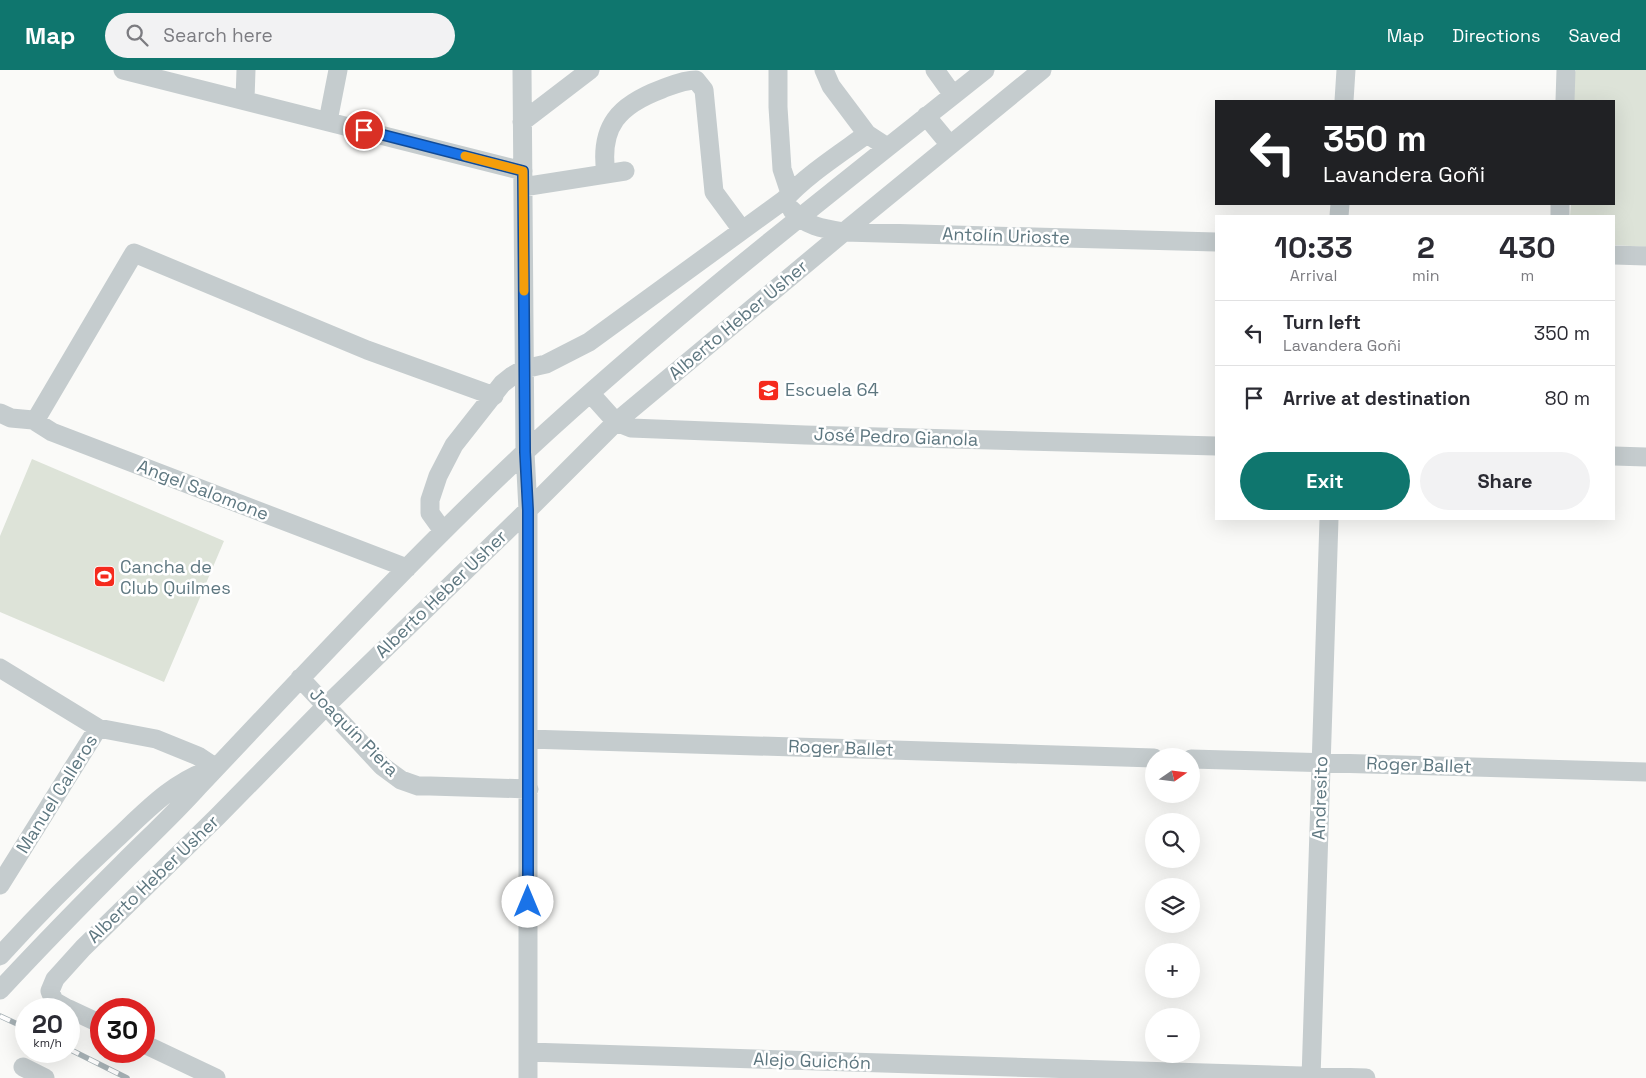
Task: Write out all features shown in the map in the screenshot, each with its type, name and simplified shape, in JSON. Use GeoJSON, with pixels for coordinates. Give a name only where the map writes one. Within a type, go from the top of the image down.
{"type":"FeatureCollection","features":[{"type":"Feature","properties":{"kind":"street"},"geometry":{"type":"LineString","coordinates":[[122,70],[328,121],[523,179],[606,174],[625,171]]}},
{"type":"Feature","properties":{"kind":"street"},"geometry":{"type":"LineString","coordinates":[[244,100],[246,70]]}},
{"type":"Feature","properties":{"kind":"street"},"geometry":{"type":"LineString","coordinates":[[328,121],[338,70]]}},
{"type":"Feature","properties":{"kind":"street"},"geometry":{"type":"LineString","coordinates":[[522,70],[525,452],[528,510],[528,1078]]}},
{"type":"Feature","properties":{"kind":"street"},"geometry":{"type":"LineString","coordinates":[[522,122],[590,70]]}},
{"type":"Feature","properties":{"kind":"street"},"geometry":{"type":"LineString","coordinates":[[778,70],[782,169],[787,197],[798,218]]}},
{"type":"Feature","properties":{"kind":"street"},"geometry":{"type":"LineString","coordinates":[[824,70],[831,86],[867,134],[887,148]]}},
{"type":"Feature","properties":{"kind":"street"},"geometry":{"type":"LineString","coordinates":[[935,70],[954,95]]}},
{"type":"Feature","properties":{"kind":"street","name":"Alberto Heber Usher"},"geometry":{"type":"LineString","coordinates":[[0,990],[60,926],[199,787],[300,678],[443,531],[525,452],[590,394],[798,218],[985,70]]}},
{"type":"Feature","properties":{"kind":"street","name":"Alberto Heber Usher"},"geometry":{"type":"LineString","coordinates":[[53,998],[50,990],[55,979],[83,948],[217,817],[326,706],[616,422],[1042,70]]}},
{"type":"Feature","properties":{"kind":"street"},"geometry":{"type":"LineString","coordinates":[[1344,100],[1346,70]]}},
{"type":"Feature","properties":{"kind":"street"},"geometry":{"type":"LineString","coordinates":[[1564,100],[1566,70]]}},
{"type":"Feature","properties":{"kind":"street"},"geometry":{"type":"LineString","coordinates":[[606,174],[605,143],[610,128],[619,114],[629,105],[650,93],[686,80],[696,80],[704,90],[714,192],[742,230]]}},
{"type":"Feature","properties":{"kind":"street"},"geometry":{"type":"LineString","coordinates":[[926,116],[950,145]]}},
{"type":"Feature","properties":{"kind":"street"},"geometry":{"type":"LineString","coordinates":[[443,531],[430,513],[430,500],[438,476],[454,445],[502,384],[524,369],[546,364],[590,342],[787,197],[867,134]]}},
{"type":"Feature","properties":{"kind":"street","name":"Antolín Urioste"},"geometry":{"type":"LineString","coordinates":[[798,218],[822,229],[844,232],[1215,242]]}},
{"type":"Feature","properties":{"kind":"street"},"geometry":{"type":"LineString","coordinates":[[35,421],[134,253],[367,350],[494,396]]}},
{"type":"Feature","properties":{"kind":"street"},"geometry":{"type":"LineString","coordinates":[[1615,255],[1646,256]]}},
{"type":"Feature","properties":{"kind":"street"},"geometry":{"type":"LineString","coordinates":[[590,394],[616,422]]}},
{"type":"Feature","properties":{"kind":"street","name":"Angel Salomone"},"geometry":{"type":"LineString","coordinates":[[0,413],[11,418],[35,421],[52,432],[407,568]]}},
{"type":"Feature","properties":{"kind":"street","name":"José Pedro Gianola"},"geometry":{"type":"LineString","coordinates":[[616,422],[631,428],[640,429],[1215,446]]}},
{"type":"Feature","properties":{"kind":"street"},"geometry":{"type":"LineString","coordinates":[[1615,456],[1646,457]]}},
{"type":"Feature","properties":{"kind":"street","name":"Andresito"},"geometry":{"type":"LineString","coordinates":[[1311,1077],[1329,520]]}},
{"type":"Feature","properties":{"kind":"street"},"geometry":{"type":"LineString","coordinates":[[0,668],[98,728],[156,739],[198,756],[216,768]]}},
{"type":"Feature","properties":{"kind":"street","name":"Joaquín Piera"},"geometry":{"type":"LineString","coordinates":[[300,678],[382,766],[401,780],[410,784],[430,786],[529,788]]}},
{"type":"Feature","properties":{"kind":"street","name":"Manuel Calleros"},"geometry":{"type":"LineString","coordinates":[[1,882],[98,728]]}},
{"type":"Feature","properties":{"kind":"street","name":"Roger Ballet"},"geometry":{"type":"LineString","coordinates":[[528,739],[1145,758]]}},
{"type":"Feature","properties":{"kind":"street","name":"Roger Ballet"},"geometry":{"type":"LineString","coordinates":[[1200,759],[1646,772]]}},
{"type":"Feature","properties":{"kind":"street"},"geometry":{"type":"LineString","coordinates":[[0,956],[75,877],[141,816],[176,786],[196,775],[216,768]]}},
{"type":"Feature","properties":{"kind":"street"},"geometry":{"type":"LineString","coordinates":[[155,1049],[216,1078]]}},
{"type":"Feature","properties":{"kind":"street","name":"Alejo Guichón"},"geometry":{"type":"LineString","coordinates":[[528,1052],[1366,1078]]}},
{"type":"Feature","properties":{"kind":"street"},"geometry":{"type":"LineString","coordinates":[[23,1067],[45,1078]]}},
{"type":"Feature","properties":{"kind":"shaded area"},"geometry":{"type":"Polygon","coordinates":[[[1576,70],[1646,70],[1646,247],[1615,245],[1615,215],[1570,215],[1571,205],[1615,205],[1615,100],[1573,100],[1574,74],[1576,70]]]}},
{"type":"Feature","properties":{"kind":"shaded area","name":"Cancha de Club Quilmes"},"geometry":{"type":"Polygon","coordinates":[[[32,459],[224,541],[164,682],[0,612],[0,536],[32,459]]]}},
{"type":"Feature","properties":{"kind":"railway"},"geometry":{"type":"LineString","coordinates":[[0,1016],[15,1023]]}},
{"type":"Feature","properties":{"kind":"railway"},"geometry":{"type":"LineString","coordinates":[[80,1054],[127,1078]]}},
{"type":"Feature","properties":{"kind":"slow traffic"},"geometry":{"type":"LineString","coordinates":[[465,156],[523,171],[524,291]]}},
{"type":"Feature","properties":{"kind":"place","name":"Escuela 64"},"geometry":{"type":"Point","coordinates":[769,390]}},
{"type":"Feature","properties":{"kind":"place","name":"Cancha de Club Quilmes"},"geometry":{"type":"Point","coordinates":[104,577]}},
{"type":"Feature","properties":{"kind":"route"},"geometry":{"type":"LineString","coordinates":[[364,130],[523,171],[525,452],[528,510],[528,902]]}}]}
